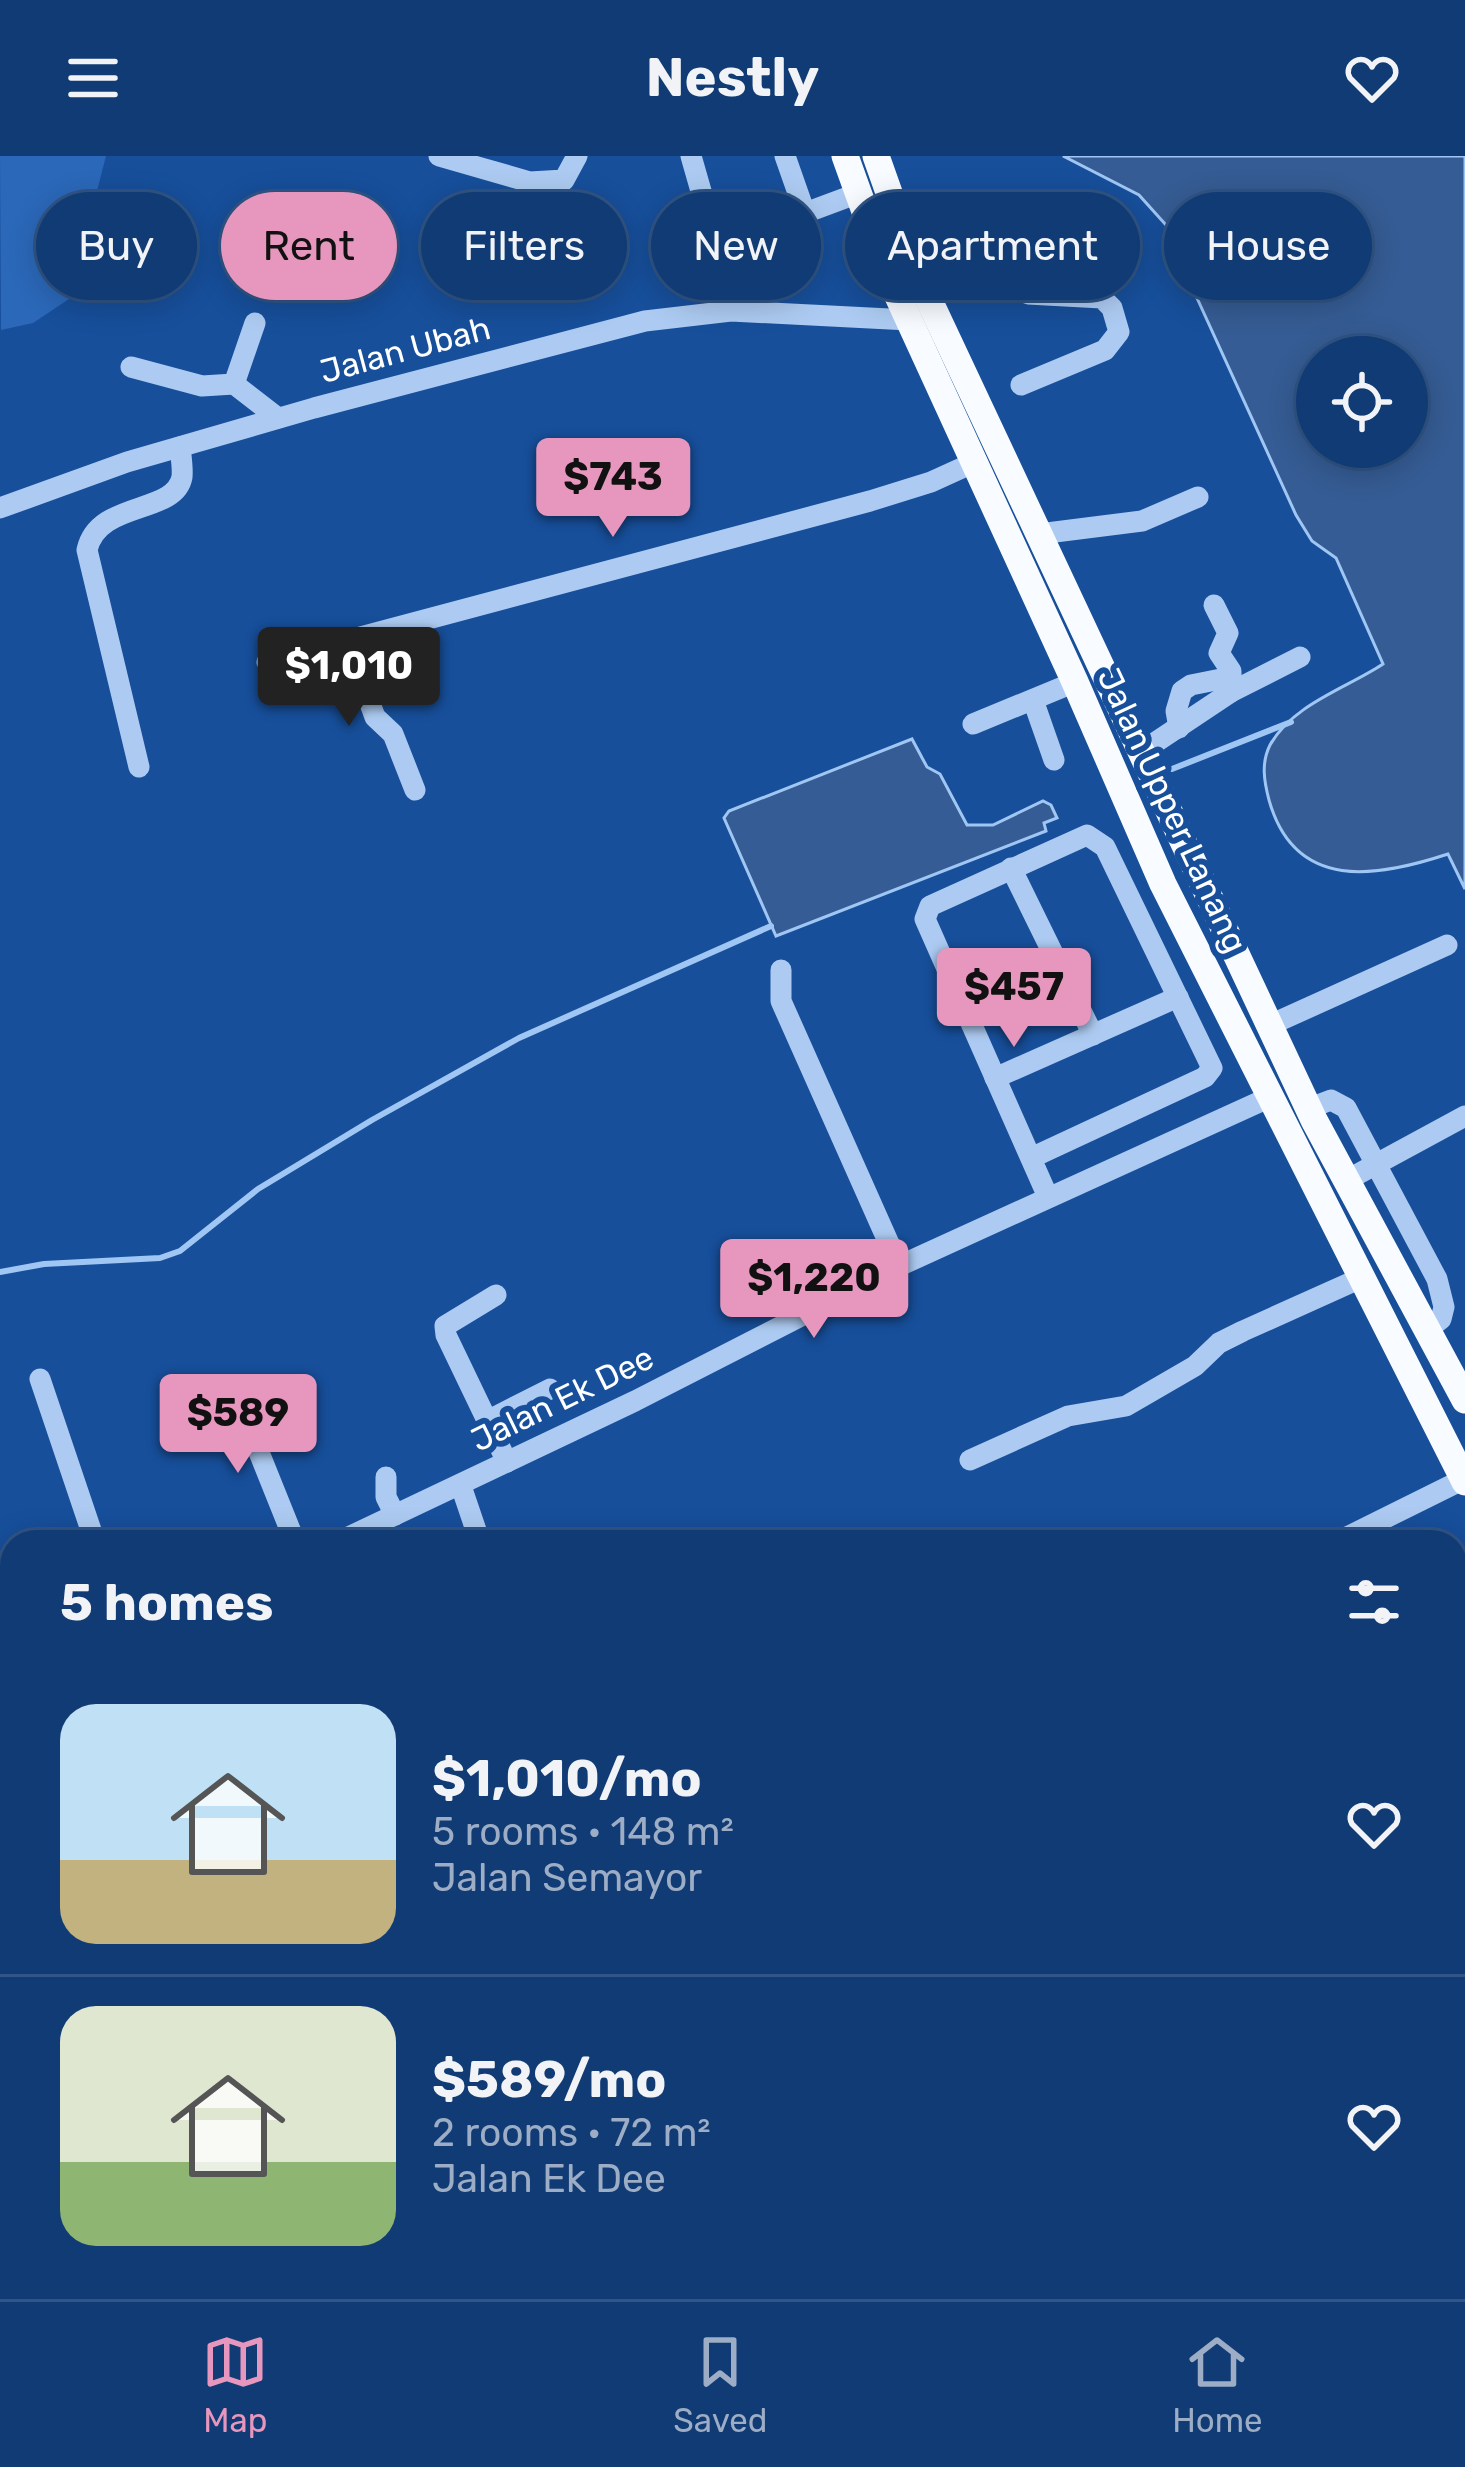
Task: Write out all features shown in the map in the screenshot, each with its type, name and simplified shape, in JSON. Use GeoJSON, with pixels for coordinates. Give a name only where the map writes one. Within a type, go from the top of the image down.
{"type":"FeatureCollection","features":[{"type":"Feature","properties":{"kind":"main road","name":"Jalan Upper Lanang"},"geometry":{"type":"LineString","coordinates":[[845,156],[855,192]]}},
{"type":"Feature","properties":{"kind":"main road","name":"Jalan Upper Lanang"},"geometry":{"type":"LineString","coordinates":[[875,156],[921,283],[1270,1025],[1465,1400]]}},
{"type":"Feature","properties":{"kind":"main road","name":"Jalan Upper Lanang"},"geometry":{"type":"LineString","coordinates":[[901,300],[1163,884],[1464,1480]]}},
{"type":"Feature","properties":{"kind":"street"},"geometry":{"type":"LineString","coordinates":[[439,156],[530,182],[564,180],[577,156]]}},
{"type":"Feature","properties":{"kind":"street"},"geometry":{"type":"LineString","coordinates":[[691,156],[701,192]]}},
{"type":"Feature","properties":{"kind":"street"},"geometry":{"type":"LineString","coordinates":[[785,156],[798,192]]}},
{"type":"Feature","properties":{"kind":"street"},"geometry":{"type":"LineString","coordinates":[[1021,385],[1105,350],[1119,332],[1112,308],[1104,300]]}},
{"type":"Feature","properties":{"kind":"street","name":"Jalan Ubah"},"geometry":{"type":"LineString","coordinates":[[0,508],[278,418],[626,326],[693,313],[909,320]]}},
{"type":"Feature","properties":{"kind":"street"},"geometry":{"type":"LineString","coordinates":[[234,384],[255,323]]}},
{"type":"Feature","properties":{"kind":"street"},"geometry":{"type":"LineString","coordinates":[[131,367],[202,386],[234,384],[278,418]]}},
{"type":"Feature","properties":{"kind":"street"},"geometry":{"type":"LineString","coordinates":[[140,767],[87,550],[91,533],[102,522],[172,493],[182,480],[180,447]]}},
{"type":"Feature","properties":{"kind":"street"},"geometry":{"type":"LineString","coordinates":[[267,662],[870,501],[975,462]]}},
{"type":"Feature","properties":{"kind":"street"},"geometry":{"type":"LineString","coordinates":[[1039,534],[1142,521],[1198,497]]}},
{"type":"Feature","properties":{"kind":"street"},"geometry":{"type":"LineString","coordinates":[[1214,605],[1228,633],[1219,650],[1231,685]]}},
{"type":"Feature","properties":{"kind":"street"},"geometry":{"type":"LineString","coordinates":[[347,640],[375,717],[393,734],[416,790]]}},
{"type":"Feature","properties":{"kind":"street"},"geometry":{"type":"LineString","coordinates":[[1141,752],[1231,685],[1300,657]]}},
{"type":"Feature","properties":{"kind":"street"},"geometry":{"type":"LineString","coordinates":[[973,724],[1075,682]]}},
{"type":"Feature","properties":{"kind":"street"},"geometry":{"type":"LineString","coordinates":[[1033,700],[1054,760]]}},
{"type":"Feature","properties":{"kind":"street"},"geometry":{"type":"LineString","coordinates":[[1030,1158],[1210,1074],[1212,1063],[1105,847],[1087,836],[930,906],[924,915],[1030,1158],[1048,1197]]}},
{"type":"Feature","properties":{"kind":"street"},"geometry":{"type":"LineString","coordinates":[[1011,868],[1093,1035]]}},
{"type":"Feature","properties":{"kind":"street"},"geometry":{"type":"LineString","coordinates":[[1132,899],[1163,884]]}},
{"type":"Feature","properties":{"kind":"street"},"geometry":{"type":"LineString","coordinates":[[1270,1025],[1448,945]]}},
{"type":"Feature","properties":{"kind":"street"},"geometry":{"type":"LineString","coordinates":[[781,970],[782,1001],[899,1266]]}},
{"type":"Feature","properties":{"kind":"street"},"geometry":{"type":"LineString","coordinates":[[995,1078],[1178,997]]}},
{"type":"Feature","properties":{"kind":"street","name":"Jalan Ek Dee"},"geometry":{"type":"LineString","coordinates":[[364,1530],[635,1401],[899,1266],[1270,1096]]}},
{"type":"Feature","properties":{"kind":"street"},"geometry":{"type":"LineString","coordinates":[[1310,1108],[1331,1100],[1346,1108],[1378,1163],[1442,1294],[1441,1319],[1427,1330]]}},
{"type":"Feature","properties":{"kind":"street"},"geometry":{"type":"LineString","coordinates":[[1347,1180],[1465,1116]]}},
{"type":"Feature","properties":{"kind":"street"},"geometry":{"type":"LineString","coordinates":[[970,1460],[1068,1416],[1126,1406],[1195,1366],[1219,1343],[1361,1278]]}},
{"type":"Feature","properties":{"kind":"street"},"geometry":{"type":"LineString","coordinates":[[496,1295],[446,1326],[446,1335],[507,1462]]}},
{"type":"Feature","properties":{"kind":"street"},"geometry":{"type":"LineString","coordinates":[[40,1378],[91,1530]]}},
{"type":"Feature","properties":{"kind":"street"},"geometry":{"type":"LineString","coordinates":[[489,1420],[550,1389]]}},
{"type":"Feature","properties":{"kind":"street"},"geometry":{"type":"LineString","coordinates":[[234,1390],[290,1530]]}},
{"type":"Feature","properties":{"kind":"street"},"geometry":{"type":"LineString","coordinates":[[386,1477],[386,1497],[395,1516]]}},
{"type":"Feature","properties":{"kind":"street"},"geometry":{"type":"LineString","coordinates":[[1362,1530],[1464,1480]]}},
{"type":"Feature","properties":{"kind":"street"},"geometry":{"type":"LineString","coordinates":[[461,1486],[476,1530]]}},
{"type":"Feature","properties":{"kind":"shaded area"},"geometry":{"type":"Polygon","coordinates":[[[0,156],[106,156],[97,192],[36,192],[36,300],[68,300],[33,323],[1,330],[0,156]]]}},
{"type":"Feature","properties":{"kind":"shaded area"},"geometry":{"type":"Polygon","coordinates":[[[1063,156],[1465,156],[1465,889],[1448,854],[1394,868],[1342,870],[1319,864],[1298,851],[1281,830],[1265,779],[1270,745],[1292,718],[1383,664],[1336,558],[1312,541],[1296,515],[1198,300],[1372,300],[1372,192],[1164,192],[1164,223],[1140,192],[1063,156]]]}},
{"type":"Feature","properties":{"kind":"shaded area"},"geometry":{"type":"Polygon","coordinates":[[[912,739],[927,767],[940,774],[967,825],[993,825],[1043,801],[1051,805],[1057,818],[1044,823],[1046,831],[776,936],[724,818],[729,811],[912,739]]]}},
{"type":"Feature","properties":{"kind":"waterway"},"geometry":{"type":"LineString","coordinates":[[1172,769],[1291,722]]}},
{"type":"Feature","properties":{"kind":"waterway"},"geometry":{"type":"LineString","coordinates":[[0,1272],[44,1264],[160,1258],[180,1251],[258,1189],[519,1038],[771,926]]}}]}
